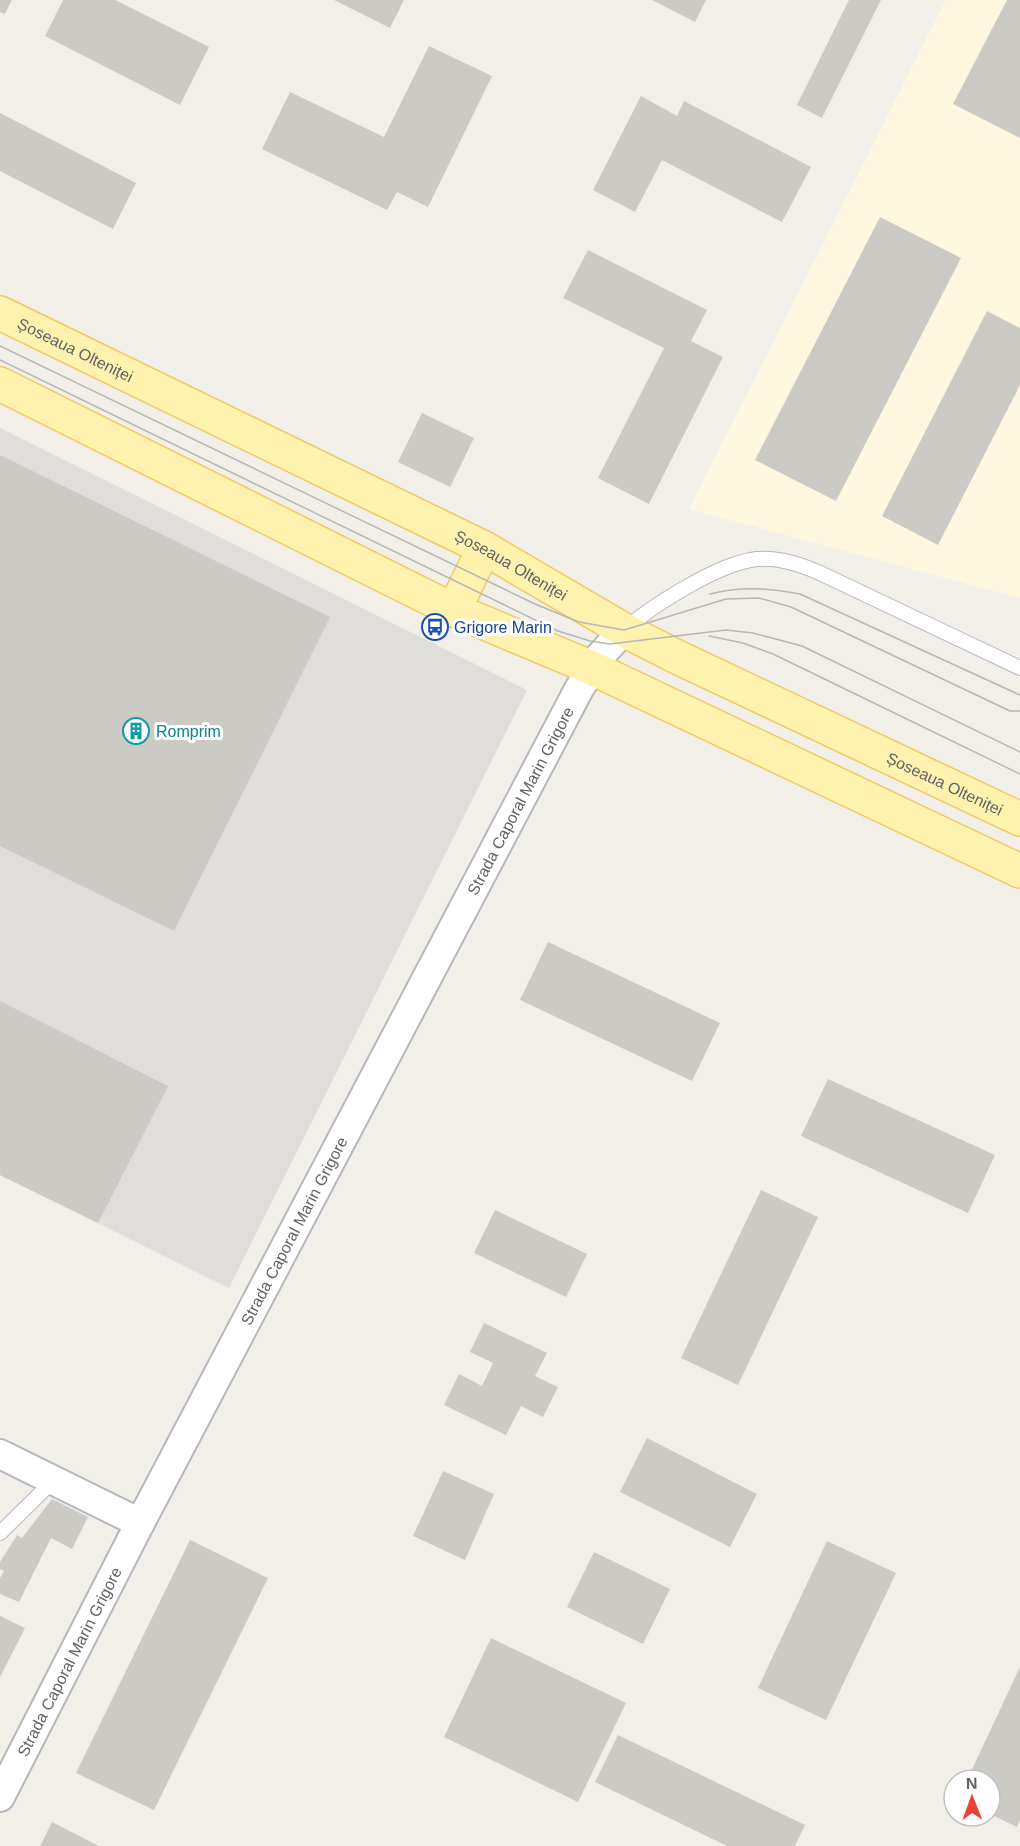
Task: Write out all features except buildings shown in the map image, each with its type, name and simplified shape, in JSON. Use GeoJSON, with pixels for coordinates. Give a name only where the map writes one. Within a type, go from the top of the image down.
{"type":"FeatureCollection","features":[{"type":"Feature","properties":{"kind":"main road","name":"Șoseaua Olteniței"},"geometry":{"type":"LineString","coordinates":[[0,313],[484,548],[624,630],[1020,819]]}},
{"type":"Feature","properties":{"kind":"main road"},"geometry":{"type":"LineString","coordinates":[[0,384],[454,610],[592,668],[1020,872]]}},
{"type":"Feature","properties":{"kind":"main road"},"geometry":{"type":"LineString","coordinates":[[454,610],[484,548]]}},
{"type":"Feature","properties":{"kind":"street","name":"Strada Caporal Marin Grigore"},"geometry":{"type":"LineString","coordinates":[[0,1797],[140,1523],[592,668],[624,630]]}},
{"type":"Feature","properties":{"kind":"street"},"geometry":{"type":"LineString","coordinates":[[0,1454],[140,1523]]}},
{"type":"Feature","properties":{"kind":"lane"},"geometry":{"type":"LineString","coordinates":[[624,630],[646,611],[668,598],[734,565],[759,559],[779,560],[804,566],[1020,668]]}},
{"type":"Feature","properties":{"kind":"lane"},"geometry":{"type":"LineString","coordinates":[[0,1533],[54,1480]]}},
{"type":"Feature","properties":{"kind":"shaded area"},"geometry":{"type":"Polygon","coordinates":[[[946,0],[1020,0],[1020,598],[689,509],[946,0]]]}},
{"type":"Feature","properties":{"kind":"shaded area"},"geometry":{"type":"Polygon","coordinates":[[[0,428],[527,690],[229,1288],[0,1175],[0,428]]]}},
{"type":"Feature","properties":{"kind":"tram line"},"geometry":{"type":"LineString","coordinates":[[0,346],[535,604],[579,622],[624,630],[726,599],[759,598],[791,607],[1010,711],[1020,711]]}},
{"type":"Feature","properties":{"kind":"tram line"},"geometry":{"type":"LineString","coordinates":[[0,360],[558,631],[590,641],[610,644],[726,630],[753,633],[802,646],[1020,752]]}},
{"type":"Feature","properties":{"kind":"tram line"},"geometry":{"type":"LineString","coordinates":[[710,594],[755,589],[800,594],[1020,695]]}},
{"type":"Feature","properties":{"kind":"tram line"},"geometry":{"type":"LineString","coordinates":[[709,636],[743,643],[773,654],[1020,774]]}},
{"type":"Feature","properties":{"kind":"place","name":"Grigore Marin"},"geometry":{"type":"Point","coordinates":[435,627]}},
{"type":"Feature","properties":{"kind":"place","name":"Romprim"},"geometry":{"type":"Point","coordinates":[136,731]}}]}
